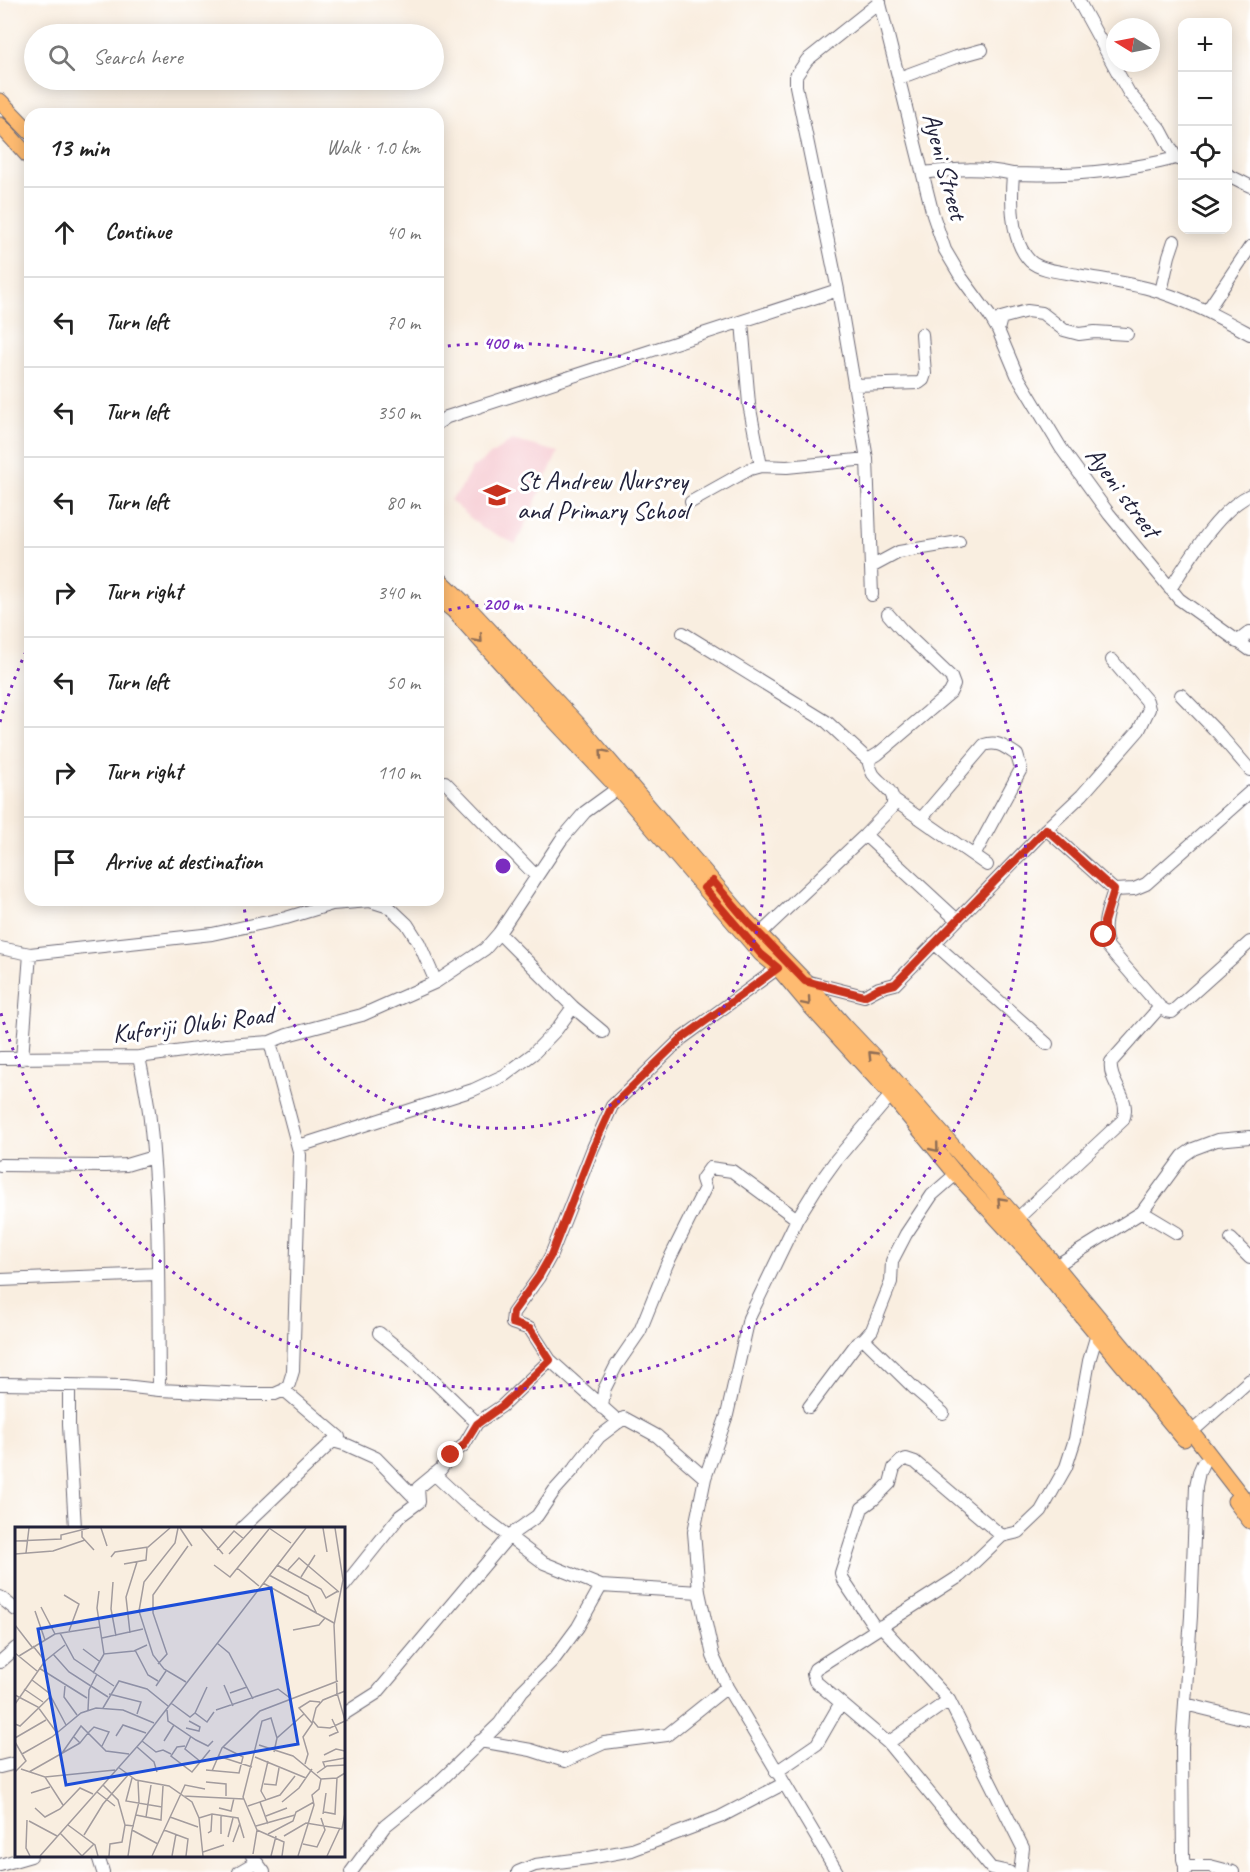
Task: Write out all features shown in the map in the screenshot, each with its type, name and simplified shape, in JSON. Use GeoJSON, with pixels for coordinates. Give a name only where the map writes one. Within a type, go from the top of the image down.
{"type":"FeatureCollection","features":[{"type":"Feature","properties":{"kind":"main road"},"geometry":{"type":"LineString","coordinates":[[0,101],[24,126]]}},
{"type":"Feature","properties":{"kind":"main road"},"geometry":{"type":"LineString","coordinates":[[0,125],[24,151]]}},
{"type":"Feature","properties":{"kind":"main road"},"geometry":{"type":"LineString","coordinates":[[444,586],[517,681],[708,884],[805,981],[1057,1265],[1188,1436],[1203,1463],[1250,1521]]}},
{"type":"Feature","properties":{"kind":"main road"},"geometry":{"type":"LineString","coordinates":[[444,600],[458,606],[577,723],[708,884],[761,954],[778,968],[891,1095],[956,1174],[1038,1263],[1097,1334],[1250,1507]]}},
{"type":"Feature","properties":{"kind":"street"},"geometry":{"type":"LineString","coordinates":[[1078,0],[1129,93],[1161,130],[1178,157]]}},
{"type":"Feature","properties":{"kind":"street"},"geometry":{"type":"LineString","coordinates":[[872,595],[873,566],[867,459],[838,290],[796,86],[796,76],[807,60],[880,1]]}},
{"type":"Feature","properties":{"kind":"street","name":"Ayeni Street"},"geometry":{"type":"LineString","coordinates":[[880,1],[933,215],[945,250],[998,330]]}},
{"type":"Feature","properties":{"kind":"street"},"geometry":{"type":"LineString","coordinates":[[899,78],[982,50]]}},
{"type":"Feature","properties":{"kind":"street"},"geometry":{"type":"LineString","coordinates":[[923,173],[965,168],[996,170],[1013,174],[1117,171],[1178,159]]}},
{"type":"Feature","properties":{"kind":"street"},"geometry":{"type":"LineString","coordinates":[[1013,174],[1011,197],[1014,226],[1025,255],[1033,263],[1051,270],[1161,292],[1207,311],[1250,334]]}},
{"type":"Feature","properties":{"kind":"street"},"geometry":{"type":"LineString","coordinates":[[1232,178],[1250,186]]}},
{"type":"Feature","properties":{"kind":"street"},"geometry":{"type":"LineString","coordinates":[[1161,292],[1174,241]]}},
{"type":"Feature","properties":{"kind":"street"},"geometry":{"type":"LineString","coordinates":[[1207,311],[1250,248]]}},
{"type":"Feature","properties":{"kind":"street"},"geometry":{"type":"LineString","coordinates":[[444,419],[838,290]]}},
{"type":"Feature","properties":{"kind":"street"},"geometry":{"type":"LineString","coordinates":[[998,330],[1001,318],[1027,311],[1042,312],[1064,330],[1079,334],[1095,332],[1127,334]]}},
{"type":"Feature","properties":{"kind":"street"},"geometry":{"type":"LineString","coordinates":[[742,322],[749,404],[761,466]]}},
{"type":"Feature","properties":{"kind":"street","name":"Ayeni street"},"geometry":{"type":"LineString","coordinates":[[998,330],[1017,375],[1062,448],[1110,514],[1179,599],[1250,650]]}},
{"type":"Feature","properties":{"kind":"street"},"geometry":{"type":"LineString","coordinates":[[854,386],[919,384],[925,374],[922,334]]}},
{"type":"Feature","properties":{"kind":"street"},"geometry":{"type":"LineString","coordinates":[[691,502],[750,469],[761,466],[787,467],[867,459]]}},
{"type":"Feature","properties":{"kind":"street"},"geometry":{"type":"LineString","coordinates":[[1170,589],[1201,542],[1240,500],[1250,495]]}},
{"type":"Feature","properties":{"kind":"street"},"geometry":{"type":"LineString","coordinates":[[873,566],[899,552],[959,542]]}},
{"type":"Feature","properties":{"kind":"street"},"geometry":{"type":"LineString","coordinates":[[868,760],[950,693],[954,685],[951,678],[888,614]]}},
{"type":"Feature","properties":{"kind":"street"},"geometry":{"type":"LineString","coordinates":[[1237,642],[1250,632]]}},
{"type":"Feature","properties":{"kind":"street"},"geometry":{"type":"LineString","coordinates":[[683,633],[827,722],[868,760],[873,773],[895,801],[987,865]]}},
{"type":"Feature","properties":{"kind":"street"},"geometry":{"type":"LineString","coordinates":[[805,981],[864,996],[879,988],[895,984],[1082,795],[1138,730],[1149,709],[1147,701],[1112,660]]}},
{"type":"Feature","properties":{"kind":"street"},"geometry":{"type":"LineString","coordinates":[[1181,695],[1250,770]]}},
{"type":"Feature","properties":{"kind":"street"},"geometry":{"type":"LineString","coordinates":[[921,819],[984,745],[993,742],[1017,755],[1021,769],[974,856]]}},
{"type":"Feature","properties":{"kind":"street"},"geometry":{"type":"LineString","coordinates":[[445,782],[536,876]]}},
{"type":"Feature","properties":{"kind":"street","name":"Kuforiji Olubi Road"},"geometry":{"type":"LineString","coordinates":[[0,1058],[139,1057],[226,1045],[270,1042],[287,1035],[362,1015],[436,982],[485,949],[499,933],[561,840],[585,812],[618,788]]}},
{"type":"Feature","properties":{"kind":"street"},"geometry":{"type":"LineString","coordinates":[[1046,829],[1114,890],[1134,889],[1146,884],[1250,792]]}},
{"type":"Feature","properties":{"kind":"street"},"geometry":{"type":"LineString","coordinates":[[759,934],[885,816],[895,801]]}},
{"type":"Feature","properties":{"kind":"street"},"geometry":{"type":"LineString","coordinates":[[865,835],[957,920]]}},
{"type":"Feature","properties":{"kind":"street"},"geometry":{"type":"LineString","coordinates":[[1114,890],[1104,922],[1104,935],[1108,947],[1166,1011],[1172,1012],[1250,942]]}},
{"type":"Feature","properties":{"kind":"street"},"geometry":{"type":"LineString","coordinates":[[0,948],[30,954],[212,934],[286,918],[325,906]]}},
{"type":"Feature","properties":{"kind":"street"},"geometry":{"type":"LineString","coordinates":[[386,906],[407,924],[419,943],[436,982]]}},
{"type":"Feature","properties":{"kind":"street"},"geometry":{"type":"LineString","coordinates":[[499,933],[573,1007],[603,1032]]}},
{"type":"Feature","properties":{"kind":"street"},"geometry":{"type":"LineString","coordinates":[[934,943],[1047,1044]]}},
{"type":"Feature","properties":{"kind":"street"},"geometry":{"type":"LineString","coordinates":[[22,1059],[30,954]]}},
{"type":"Feature","properties":{"kind":"street"},"geometry":{"type":"LineString","coordinates":[[624,1418],[619,1422],[550,1360],[530,1329],[512,1323],[513,1312],[551,1255],[612,1106],[681,1039],[778,968]]}},
{"type":"Feature","properties":{"kind":"street"},"geometry":{"type":"LineString","coordinates":[[299,1146],[473,1090],[505,1075],[541,1046],[573,1007]]}},
{"type":"Feature","properties":{"kind":"street"},"geometry":{"type":"LineString","coordinates":[[1017,1219],[1123,1120],[1126,1113],[1125,1106],[1112,1074],[1111,1062],[1160,1007]]}},
{"type":"Feature","properties":{"kind":"street"},"geometry":{"type":"LineString","coordinates":[[0,1384],[124,1386],[159,1390],[274,1394],[284,1390],[289,1384],[293,1371],[299,1146],[270,1042]]}},
{"type":"Feature","properties":{"kind":"street"},"geometry":{"type":"LineString","coordinates":[[139,1057],[150,1118],[153,1157],[158,1274],[159,1390]]}},
{"type":"Feature","properties":{"kind":"street"},"geometry":{"type":"LineString","coordinates":[[833,1871],[727,1688],[713,1656],[699,1592],[694,1532],[705,1478],[727,1416],[749,1318],[798,1219],[818,1185],[891,1095]]}},
{"type":"Feature","properties":{"kind":"street"},"geometry":{"type":"LineString","coordinates":[[1057,1265],[1142,1212],[1183,1156],[1193,1149],[1217,1140],[1250,1137]]}},
{"type":"Feature","properties":{"kind":"street"},"geometry":{"type":"LineString","coordinates":[[0,1165],[126,1165],[153,1157]]}},
{"type":"Feature","properties":{"kind":"street"},"geometry":{"type":"LineString","coordinates":[[602,1408],[604,1390],[616,1366],[640,1331],[667,1264],[705,1188],[702,1179],[710,1168],[732,1171],[798,1219]]}},
{"type":"Feature","properties":{"kind":"street"},"geometry":{"type":"LineString","coordinates":[[809,1407],[857,1343],[872,1330],[891,1282],[892,1261],[906,1234],[932,1194],[956,1174]]}},
{"type":"Feature","properties":{"kind":"street"},"geometry":{"type":"LineString","coordinates":[[1142,1212],[1177,1233]]}},
{"type":"Feature","properties":{"kind":"street"},"geometry":{"type":"LineString","coordinates":[[1231,1239],[1250,1258]]}},
{"type":"Feature","properties":{"kind":"street"},"geometry":{"type":"LineString","coordinates":[[0,1280],[158,1274]]}},
{"type":"Feature","properties":{"kind":"street"},"geometry":{"type":"LineString","coordinates":[[379,1333],[410,1358],[477,1424]]}},
{"type":"Feature","properties":{"kind":"street"},"geometry":{"type":"LineString","coordinates":[[1009,1872],[991,1868],[888,1743],[815,1681],[813,1674],[815,1668],[960,1576],[1002,1536],[1019,1532],[1041,1512],[1066,1467],[1075,1438],[1089,1361],[1097,1334]]}},
{"type":"Feature","properties":{"kind":"street"},"geometry":{"type":"LineString","coordinates":[[864,1339],[943,1413]]}},
{"type":"Feature","properties":{"kind":"street"},"geometry":{"type":"LineString","coordinates":[[418,1502],[418,1488],[464,1445],[477,1424],[502,1406],[550,1360]]}},
{"type":"Feature","properties":{"kind":"street"},"geometry":{"type":"LineString","coordinates":[[1188,1436],[1250,1380]]}},
{"type":"Feature","properties":{"kind":"street"},"geometry":{"type":"LineString","coordinates":[[69,1385],[75,1527]]}},
{"type":"Feature","properties":{"kind":"street"},"geometry":{"type":"LineString","coordinates":[[243,1527],[339,1437],[284,1390]]}},
{"type":"Feature","properties":{"kind":"street"},"geometry":{"type":"LineString","coordinates":[[624,1418],[657,1436],[705,1478]]}},
{"type":"Feature","properties":{"kind":"street"},"geometry":{"type":"LineString","coordinates":[[345,1713],[377,1693],[509,1536],[537,1515],[599,1437],[624,1418]]}},
{"type":"Feature","properties":{"kind":"street"},"geometry":{"type":"LineString","coordinates":[[333,1441],[347,1444],[376,1458],[418,1502]]}},
{"type":"Feature","properties":{"kind":"street"},"geometry":{"type":"LineString","coordinates":[[1002,1536],[915,1462],[906,1459],[894,1468],[890,1483],[862,1508],[841,1573],[843,1580],[879,1628],[949,1700],[1023,1848],[1020,1872]]}},
{"type":"Feature","properties":{"kind":"street"},"geometry":{"type":"LineString","coordinates":[[1203,1463],[1197,1486],[1182,1746],[1183,1859],[1185,1869],[1210,1866],[1233,1872]]}},
{"type":"Feature","properties":{"kind":"street"},"geometry":{"type":"LineString","coordinates":[[434,1474],[465,1503],[544,1563],[601,1586],[699,1592]]}},
{"type":"Feature","properties":{"kind":"street"},"geometry":{"type":"LineString","coordinates":[[345,1585],[400,1516],[418,1502]]}},
{"type":"Feature","properties":{"kind":"street"},"geometry":{"type":"LineString","coordinates":[[351,1872],[385,1826],[437,1784],[500,1723],[522,1691],[555,1658],[578,1627],[601,1586]]}},
{"type":"Feature","properties":{"kind":"street"},"geometry":{"type":"LineString","coordinates":[[0,1598],[15,1609]]}},
{"type":"Feature","properties":{"kind":"street"},"geometry":{"type":"LineString","coordinates":[[0,1662],[15,1649]]}},
{"type":"Feature","properties":{"kind":"street"},"geometry":{"type":"LineString","coordinates":[[480,1741],[531,1750],[565,1761],[604,1743],[666,1735],[727,1688]]}},
{"type":"Feature","properties":{"kind":"street"},"geometry":{"type":"LineString","coordinates":[[888,1743],[949,1700]]}},
{"type":"Feature","properties":{"kind":"street"},"geometry":{"type":"LineString","coordinates":[[776,1772],[818,1744],[840,1704]]}},
{"type":"Feature","properties":{"kind":"street"},"geometry":{"type":"LineString","coordinates":[[1185,1704],[1250,1720]]}},
{"type":"Feature","properties":{"kind":"street"},"geometry":{"type":"LineString","coordinates":[[0,1767],[15,1763]]}},
{"type":"Feature","properties":{"kind":"street"},"geometry":{"type":"LineString","coordinates":[[518,1872],[632,1850],[720,1817],[783,1784]]}},
{"type":"Feature","properties":{"kind":"street"},"geometry":{"type":"LineString","coordinates":[[0,1865],[28,1857]]}},
{"type":"Feature","properties":{"kind":"street"},"geometry":{"type":"LineString","coordinates":[[99,1857],[103,1872]]}},
{"type":"Feature","properties":{"kind":"street"},"geometry":{"type":"LineString","coordinates":[[239,1872],[254,1859],[264,1872]]}},
{"type":"Feature","properties":{"kind":"shaded area","name":"St Andrew Nursrey and Primary School"},"geometry":{"type":"Polygon","coordinates":[[[512,440],[558,452],[516,544],[482,528],[450,500],[460,490],[472,468],[512,440]]]}},
{"type":"Feature","properties":{"kind":"place","name":"St Andrew Nursrey and Primary School"},"geometry":{"type":"Point","coordinates":[497,495]}},
{"type":"Feature","properties":{"kind":"route"},"geometry":{"type":"LineString","coordinates":[[451,1455],[464,1445],[477,1424],[502,1406],[550,1360],[530,1329],[512,1323],[513,1312],[551,1255],[612,1106],[681,1039],[778,968],[761,954],[704,888],[713,881],[746,920],[805,981],[864,996],[879,988],[895,984],[1046,829],[1114,890],[1104,922],[1104,935]]}}]}
